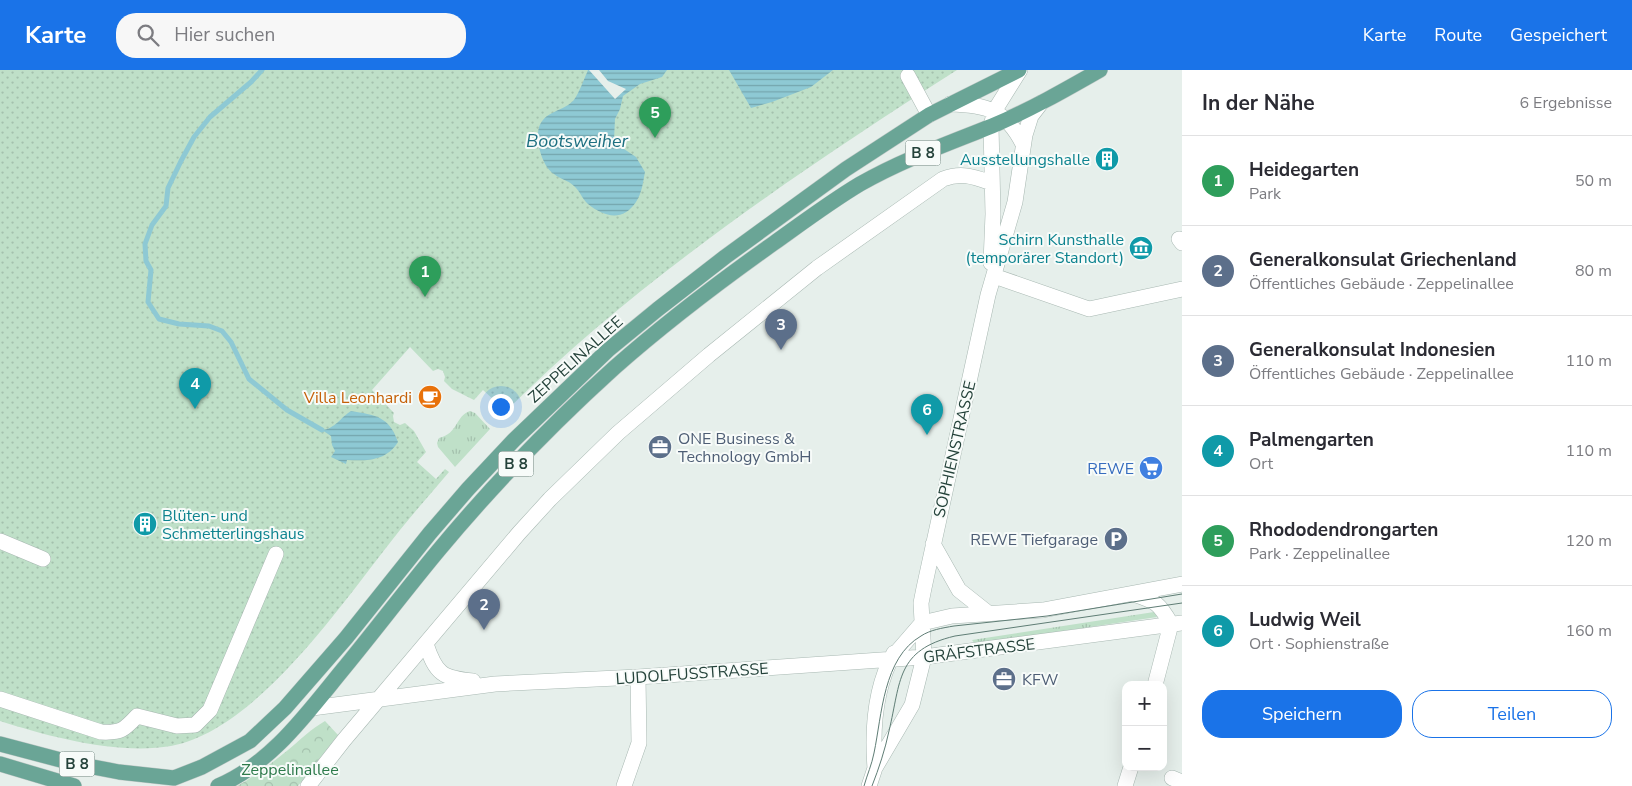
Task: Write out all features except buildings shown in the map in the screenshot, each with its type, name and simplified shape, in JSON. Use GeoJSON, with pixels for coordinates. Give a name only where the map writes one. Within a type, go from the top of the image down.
{"type":"FeatureCollection","features":[{"type":"Feature","properties":{"kind":"main road","name":"ZEPPELINALLEE"},"geometry":{"type":"LineString","coordinates":[[166,780],[202,767],[250,741],[286,708],[468,489],[514,440],[608,350],[789,209],[846,169],[929,115],[1019,70]]}},
{"type":"Feature","properties":{"kind":"main road","name":"ZEPPELINALLEE"},"geometry":{"type":"LineString","coordinates":[[218,786],[244,773],[277,746],[312,708],[436,553],[482,499],[573,406],[667,324],[735,271],[858,185],[927,151],[991,126],[1001,115],[1040,103],[1100,70]]}},
{"type":"Feature","properties":{"kind":"main road","name":"B 8"},"geometry":{"type":"LineString","coordinates":[[0,744],[72,763],[166,780]]}},
{"type":"Feature","properties":{"kind":"main road","name":"B 8"},"geometry":{"type":"LineString","coordinates":[[0,764],[74,786]]}},
{"type":"Feature","properties":{"kind":"street"},"geometry":{"type":"LineString","coordinates":[[1019,70],[1001,115],[1016,131],[1023,144]]}},
{"type":"Feature","properties":{"kind":"street"},"geometry":{"type":"LineString","coordinates":[[908,76],[929,115]]}},
{"type":"Feature","properties":{"kind":"street","name":"SOPHIENSTRASSE"},"geometry":{"type":"LineString","coordinates":[[869,786],[875,768],[912,705],[924,657],[921,603],[933,544],[988,295],[1015,202],[1027,125],[1040,103]]}},
{"type":"Feature","properties":{"kind":"street","name":"ZEPPELINALLEE"},"geometry":{"type":"LineString","coordinates":[[950,104],[973,104],[1001,115]]}},
{"type":"Feature","properties":{"kind":"street","name":"SOPHIENSTRASSE"},"geometry":{"type":"LineString","coordinates":[[988,295],[993,242],[991,126]]}},
{"type":"Feature","properties":{"kind":"street"},"geometry":{"type":"LineString","coordinates":[[308,786],[344,740],[518,533],[618,433],[716,349],[817,268],[943,179],[961,174],[992,183]]}},
{"type":"Feature","properties":{"kind":"street"},"geometry":{"type":"LineString","coordinates":[[994,276],[1089,309],[1182,289]]}},
{"type":"Feature","properties":{"kind":"street"},"geometry":{"type":"LineString","coordinates":[[0,541],[43,558]]}},
{"type":"Feature","properties":{"kind":"street"},"geometry":{"type":"LineString","coordinates":[[933,544],[958,590],[988,613]]}},
{"type":"Feature","properties":{"kind":"street"},"geometry":{"type":"LineString","coordinates":[[0,699],[102,732],[116,733],[126,728],[137,716],[177,726],[195,725],[210,710],[276,554]]}},
{"type":"Feature","properties":{"kind":"street","name":"GRÄFSTRASSE"},"geometry":{"type":"LineString","coordinates":[[890,660],[922,624],[952,616],[1043,610],[1182,584]]}},
{"type":"Feature","properties":{"kind":"street"},"geometry":{"type":"LineString","coordinates":[[1132,594],[1149,599],[1161,606],[1177,624],[1156,681]]}},
{"type":"Feature","properties":{"kind":"street","name":"SOPHIENSTRASSE"},"geometry":{"type":"LineString","coordinates":[[875,768],[873,746],[879,692],[890,660],[921,603]]}},
{"type":"Feature","properties":{"kind":"street","name":"GRÄFSTRASSE"},"geometry":{"type":"LineString","coordinates":[[890,660],[1177,624]]}},
{"type":"Feature","properties":{"kind":"street","name":"LUDOLFUSSTRASSE"},"geometry":{"type":"LineString","coordinates":[[426,644],[436,667],[445,676],[454,679],[495,684]]}},
{"type":"Feature","properties":{"kind":"street","name":"LUDOLFUSSTRASSE"},"geometry":{"type":"LineString","coordinates":[[312,708],[495,684],[638,677],[890,660]]}},
{"type":"Feature","properties":{"kind":"street"},"geometry":{"type":"LineString","coordinates":[[624,786],[639,743],[638,677]]}},
{"type":"Feature","properties":{"kind":"street"},"geometry":{"type":"LineString","coordinates":[[1125,786],[1130,771]]}},
{"type":"Feature","properties":{"kind":"green space"},"geometry":{"type":"Polygon","coordinates":[[[0,70],[957,70],[817,162],[682,259],[583,339],[506,411],[483,390],[474,400],[452,389],[444,381],[443,371],[438,369],[433,371],[410,347],[372,390],[394,413],[394,422],[400,425],[405,423],[414,431],[426,452],[417,462],[436,479],[445,469],[449,472],[400,530],[327,624],[268,688],[236,715],[204,735],[171,746],[129,748],[84,743],[0,721],[0,70]]]}},
{"type":"Feature","properties":{"kind":"green space"},"geometry":{"type":"Polygon","coordinates":[[[470,411],[475,413],[490,429],[455,467],[438,447],[437,443],[439,438],[450,433],[462,416],[470,411]]]}},
{"type":"Feature","properties":{"kind":"green space"},"geometry":{"type":"Polygon","coordinates":[[[1154,612],[1157,617],[975,644],[972,640],[1154,612]]]}},
{"type":"Feature","properties":{"kind":"green space","name":"Zeppelinallee"},"geometry":{"type":"Polygon","coordinates":[[[325,721],[338,735],[298,786],[237,786],[270,764],[325,721]]]}},
{"type":"Feature","properties":{"kind":"water","name":"Bootsweiher"},"geometry":{"type":"Polygon","coordinates":[[[588,70],[667,70],[662,77],[640,84],[623,96],[615,119],[614,140],[636,157],[645,172],[638,199],[631,208],[619,215],[600,212],[588,204],[574,186],[550,171],[540,150],[538,133],[543,120],[575,99],[588,70]]]}},
{"type":"Feature","properties":{"kind":"water"},"geometry":{"type":"Polygon","coordinates":[[[729,70],[833,70],[811,87],[751,108],[729,70]]]}},
{"type":"Feature","properties":{"kind":"water"},"geometry":{"type":"Polygon","coordinates":[[[351,411],[380,418],[390,427],[398,442],[388,453],[369,460],[347,460],[346,464],[331,457],[335,451],[331,436],[322,430],[334,425],[351,411]]]}},
{"type":"Feature","properties":{"kind":"pier"},"geometry":{"type":"Polygon","coordinates":[[[589,70],[599,70],[608,81],[626,89],[615,99],[589,70]]]}},
{"type":"Feature","properties":{"kind":"waterway"},"geometry":{"type":"LineString","coordinates":[[262,70],[251,82],[210,117],[194,137],[181,161],[168,188],[166,206],[152,225],[145,244],[146,261],[151,270],[148,302],[159,319],[179,324],[209,326],[222,331],[231,342],[249,379],[287,410],[322,430]]}},
{"type":"Feature","properties":{"kind":"tram line"},"geometry":{"type":"LineString","coordinates":[[864,786],[873,757],[886,688],[899,658],[908,646],[921,636],[941,628],[1047,616],[1182,594]]}},
{"type":"Feature","properties":{"kind":"tram line"},"geometry":{"type":"LineString","coordinates":[[872,786],[886,745],[904,670],[911,659],[921,650],[936,642],[955,636],[1182,603]]}},
{"type":"Feature","properties":{"kind":"place","name":"Rhododendrongarten"},"geometry":{"type":"Point","coordinates":[655,138]}},
{"type":"Feature","properties":{"kind":"place","name":"Ausstellungshalle"},"geometry":{"type":"Point","coordinates":[1107,159]}},
{"type":"Feature","properties":{"kind":"place","name":"Schirn Kunsthalle (temporärer Standort)"},"geometry":{"type":"Point","coordinates":[1141,248]}},
{"type":"Feature","properties":{"kind":"place","name":"Heidegarten"},"geometry":{"type":"Point","coordinates":[425,297]}},
{"type":"Feature","properties":{"kind":"place","name":"Generalkonsulat Indonesien"},"geometry":{"type":"Point","coordinates":[781,350]}},
{"type":"Feature","properties":{"kind":"place","name":"Villa Leonhardi"},"geometry":{"type":"Point","coordinates":[430,397]}},
{"type":"Feature","properties":{"kind":"place","name":"Palmengarten"},"geometry":{"type":"Point","coordinates":[195,409]}},
{"type":"Feature","properties":{"kind":"place","name":"Ludwig Weil"},"geometry":{"type":"Point","coordinates":[927,435]}},
{"type":"Feature","properties":{"kind":"place","name":"ONE Business & Technology GmbH"},"geometry":{"type":"Point","coordinates":[660,447]}},
{"type":"Feature","properties":{"kind":"place","name":"REWE"},"geometry":{"type":"Point","coordinates":[1151,468]}},
{"type":"Feature","properties":{"kind":"place","name":"Blüten- und Schmetterlingshaus"},"geometry":{"type":"Point","coordinates":[145,524]}},
{"type":"Feature","properties":{"kind":"place","name":"REWE Tiefgarage"},"geometry":{"type":"Point","coordinates":[1116,539]}},
{"type":"Feature","properties":{"kind":"place","name":"Generalkonsulat Griechenland"},"geometry":{"type":"Point","coordinates":[484,630]}},
{"type":"Feature","properties":{"kind":"place","name":"KFW"},"geometry":{"type":"Point","coordinates":[1004,679]}}]}
